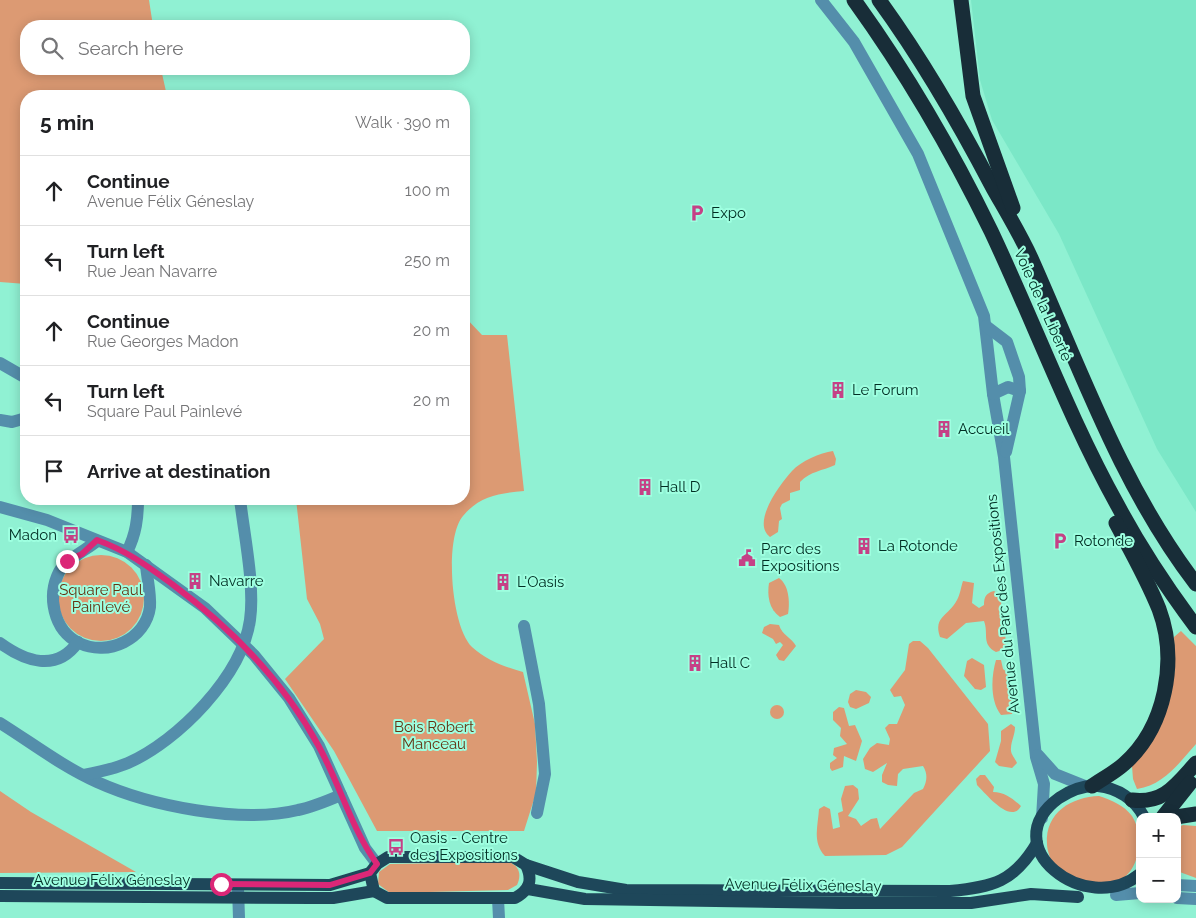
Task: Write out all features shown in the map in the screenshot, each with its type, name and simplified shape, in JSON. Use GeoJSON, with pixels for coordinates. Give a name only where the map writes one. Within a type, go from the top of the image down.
{"type":"FeatureCollection","features":[{"type":"Feature","properties":{"kind":"highway","name":"Voie de la Liberté"},"geometry":{"type":"LineString","coordinates":[[854,0],[912,88],[991,230],[1066,398],[1117,506],[1167,587],[1196,627]]}},
{"type":"Feature","properties":{"kind":"highway","name":"Voie de la Liberté"},"geometry":{"type":"LineString","coordinates":[[880,0],[952,114],[1030,256],[1114,450],[1158,530],[1196,584]]}},
{"type":"Feature","properties":{"kind":"highway"},"geometry":{"type":"LineString","coordinates":[[961,0],[973,96],[1030,256]]}},
{"type":"Feature","properties":{"kind":"highway"},"geometry":{"type":"LineString","coordinates":[[1066,398],[1087,462],[1159,609],[1167,642],[1165,688],[1154,722],[1145,738],[1124,764],[1088,786]]}},
{"type":"Feature","properties":{"kind":"highway"},"geometry":{"type":"LineString","coordinates":[[1132,800],[1150,801],[1159,798],[1176,785],[1196,763]]}},
{"type":"Feature","properties":{"kind":"highway"},"geometry":{"type":"LineString","coordinates":[[1166,813],[1196,776]]}},
{"type":"Feature","properties":{"kind":"highway"},"geometry":{"type":"LineString","coordinates":[[1181,816],[1196,814]]}},
{"type":"Feature","properties":{"kind":"main road"},"geometry":{"type":"LineString","coordinates":[[1078,897],[1061,889],[1048,877],[1040,861],[1037,843],[1042,818],[1053,802],[1068,792],[1088,786],[1106,787],[1132,800],[1141,813]]}},
{"type":"Feature","properties":{"kind":"main road","name":"Avenue Félix Géneslay"},"geometry":{"type":"LineString","coordinates":[[0,882],[330,885],[373,868],[388,857],[446,856],[513,857],[526,865],[548,874],[578,882],[626,890],[950,891],[988,886],[1008,877],[1025,862],[1037,843]]}},
{"type":"Feature","properties":{"kind":"main road"},"geometry":{"type":"LineString","coordinates":[[373,868],[374,891],[388,898],[498,899],[515,898],[528,889],[530,882],[526,865]]}},
{"type":"Feature","properties":{"kind":"main road"},"geometry":{"type":"LineString","coordinates":[[1116,895],[1136,879]]}},
{"type":"Feature","properties":{"kind":"main road","name":"Avenue Félix Géneslay"},"geometry":{"type":"LineString","coordinates":[[528,889],[585,899],[840,903],[971,902],[1031,894],[1097,899],[1116,895]]}},
{"type":"Feature","properties":{"kind":"main road","name":"Avenue Félix Géneslay"},"geometry":{"type":"LineString","coordinates":[[0,896],[333,898],[374,891]]}},
{"type":"Feature","properties":{"kind":"street","name":"Avenue du Parc des Expositions"},"geometry":{"type":"LineString","coordinates":[[821,0],[854,42],[918,154],[982,305],[993,394],[1004,457],[1035,748],[1044,784],[1042,818]]}},
{"type":"Feature","properties":{"kind":"street","name":"Avenue du Parc des Expositions"},"geometry":{"type":"LineString","coordinates":[[986,326],[1007,342],[1019,376],[1020,392],[1004,457]]}},
{"type":"Feature","properties":{"kind":"street"},"geometry":{"type":"LineString","coordinates":[[0,363],[20,375]]}},
{"type":"Feature","properties":{"kind":"street"},"geometry":{"type":"LineString","coordinates":[[993,394],[1008,387],[1020,392]]}},
{"type":"Feature","properties":{"kind":"street"},"geometry":{"type":"LineString","coordinates":[[0,420],[12,422],[20,420]]}},
{"type":"Feature","properties":{"kind":"street"},"geometry":{"type":"LineString","coordinates":[[127,552],[135,535],[138,505]]}},
{"type":"Feature","properties":{"kind":"street"},"geometry":{"type":"LineString","coordinates":[[84,775],[130,762],[172,736],[213,694],[244,646],[250,620],[250,591],[241,505]]}},
{"type":"Feature","properties":{"kind":"street"},"geometry":{"type":"LineString","coordinates":[[0,507],[47,520],[127,552],[205,608],[244,646],[289,698],[319,746],[373,868]]}},
{"type":"Feature","properties":{"kind":"street"},"geometry":{"type":"LineString","coordinates":[[97,540],[82,554],[67,561],[60,571],[54,587],[53,602],[57,618],[64,630],[78,642],[106,646],[118,645],[131,640],[142,628],[150,608],[146,565]]}},
{"type":"Feature","properties":{"kind":"street"},"geometry":{"type":"LineString","coordinates":[[524,626],[539,704],[545,774],[537,813]]}},
{"type":"Feature","properties":{"kind":"street"},"geometry":{"type":"LineString","coordinates":[[0,643],[26,660],[41,662],[64,656],[78,642]]}},
{"type":"Feature","properties":{"kind":"street"},"geometry":{"type":"LineString","coordinates":[[0,723],[84,775],[108,787],[151,801],[227,814],[266,814],[296,811],[341,795]]}},
{"type":"Feature","properties":{"kind":"street","name":"Avenue du Parc des Expositions"},"geometry":{"type":"LineString","coordinates":[[1035,748],[1041,760],[1055,774],[1088,786]]}},
{"type":"Feature","properties":{"kind":"street"},"geometry":{"type":"LineString","coordinates":[[238,884],[239,918]]}},
{"type":"Feature","properties":{"kind":"street"},"geometry":{"type":"LineString","coordinates":[[1181,885],[1196,886]]}},
{"type":"Feature","properties":{"kind":"street"},"geometry":{"type":"LineString","coordinates":[[1116,895],[1136,894]]}},
{"type":"Feature","properties":{"kind":"street"},"geometry":{"type":"LineString","coordinates":[[1181,898],[1196,899]]}},
{"type":"Feature","properties":{"kind":"street"},"geometry":{"type":"LineString","coordinates":[[498,899],[499,918]]}},
{"type":"Feature","properties":{"kind":"shaded area"},"geometry":{"type":"Polygon","coordinates":[[[971,0],[1196,0],[1196,512],[1157,449],[1059,234],[992,120],[980,80],[971,0]]]}},
{"type":"Feature","properties":{"kind":"green space"},"geometry":{"type":"Polygon","coordinates":[[[0,0],[149,0],[152,20],[20,20],[20,75],[162,75],[166,90],[20,90],[20,284],[0,282],[0,0]]]}},
{"type":"Feature","properties":{"kind":"green space","name":"Bois Robert Manceau"},"geometry":{"type":"Polygon","coordinates":[[[470,322],[482,335],[507,335],[524,491],[507,493],[483,500],[469,509],[463,516],[457,527],[453,543],[452,582],[459,621],[465,637],[472,647],[483,656],[523,672],[535,724],[537,762],[536,793],[524,831],[377,831],[334,751],[285,679],[324,639],[320,624],[307,599],[297,505],[470,505],[470,322]]]}},
{"type":"Feature","properties":{"kind":"green space"},"geometry":{"type":"Polygon","coordinates":[[[833,451],[836,459],[835,465],[808,476],[800,482],[800,490],[790,493],[790,500],[782,504],[780,508],[782,519],[779,521],[778,532],[770,537],[765,531],[765,513],[781,485],[800,464],[833,451]]]}},
{"type":"Feature","properties":{"kind":"green space","name":"Square Paul Painlevé"},"geometry":{"type":"Polygon","coordinates":[[[101,555],[117,558],[125,562],[137,574],[141,582],[144,598],[141,614],[137,622],[125,634],[117,638],[101,641],[85,638],[77,634],[65,622],[61,614],[58,598],[61,582],[65,574],[77,562],[85,558],[101,555]]]}},
{"type":"Feature","properties":{"kind":"green space"},"geometry":{"type":"Polygon","coordinates":[[[779,578],[787,589],[789,604],[788,614],[780,617],[771,606],[768,593],[769,583],[779,578]]]}},
{"type":"Feature","properties":{"kind":"green space"},"geometry":{"type":"Polygon","coordinates":[[[963,581],[974,583],[972,603],[979,608],[984,605],[987,594],[994,591],[1002,596],[1001,605],[1007,619],[1005,629],[1006,649],[996,652],[988,646],[984,621],[966,623],[947,639],[940,637],[938,630],[940,620],[957,600],[963,581]]]}},
{"type":"Feature","properties":{"kind":"green space"},"geometry":{"type":"Polygon","coordinates":[[[770,624],[779,625],[796,646],[784,661],[779,660],[776,655],[783,645],[780,642],[776,644],[773,639],[762,633],[764,627],[770,624]]]}},
{"type":"Feature","properties":{"kind":"green space"},"geometry":{"type":"Polygon","coordinates":[[[1181,631],[1196,646],[1196,744],[1177,766],[1163,778],[1147,787],[1137,789],[1133,779],[1132,766],[1164,708],[1175,670],[1174,637],[1181,631]]]}},
{"type":"Feature","properties":{"kind":"green space"},"geometry":{"type":"Polygon","coordinates":[[[913,641],[920,641],[928,648],[988,724],[990,751],[902,847],[886,855],[825,856],[818,845],[817,839],[819,809],[824,806],[830,809],[833,829],[840,827],[838,813],[843,811],[841,799],[845,786],[853,785],[858,789],[859,799],[848,816],[856,819],[861,826],[871,819],[877,818],[880,829],[914,793],[923,789],[926,775],[923,766],[903,769],[898,774],[897,786],[888,785],[882,782],[882,775],[887,763],[873,772],[865,769],[863,759],[870,748],[877,743],[889,745],[890,739],[885,728],[889,724],[897,724],[905,705],[901,696],[894,697],[890,690],[905,670],[909,644],[913,641]]]}},
{"type":"Feature","properties":{"kind":"green space"},"geometry":{"type":"Polygon","coordinates":[[[972,658],[984,665],[986,687],[981,690],[975,689],[964,676],[967,661],[972,658]]]}},
{"type":"Feature","properties":{"kind":"green space"},"geometry":{"type":"Polygon","coordinates":[[[996,660],[1001,660],[1003,669],[1008,673],[1008,686],[1015,704],[1012,714],[1001,715],[995,703],[992,681],[996,660]]]}},
{"type":"Feature","properties":{"kind":"green space"},"geometry":{"type":"Polygon","coordinates":[[[856,690],[866,692],[871,697],[869,703],[856,709],[850,707],[848,702],[850,694],[856,690]]]}},
{"type":"Feature","properties":{"kind":"green space"},"geometry":{"type":"Polygon","coordinates":[[[774,705],[780,705],[784,712],[780,719],[774,719],[770,715],[770,709],[774,705]]]}},
{"type":"Feature","properties":{"kind":"green space"},"geometry":{"type":"Polygon","coordinates":[[[839,707],[844,708],[849,726],[855,725],[862,741],[856,761],[844,756],[843,767],[832,771],[830,763],[837,758],[833,755],[834,748],[847,744],[840,736],[841,728],[833,720],[833,712],[839,707]]]}},
{"type":"Feature","properties":{"kind":"green space"},"geometry":{"type":"Polygon","coordinates":[[[1011,724],[1015,727],[1011,750],[1017,763],[1012,768],[999,766],[995,762],[1001,741],[1001,731],[1011,724]]]}},
{"type":"Feature","properties":{"kind":"green space"},"geometry":{"type":"Polygon","coordinates":[[[980,775],[985,775],[994,787],[993,792],[1012,798],[1021,806],[1017,811],[1005,810],[992,801],[977,785],[976,779],[980,775]]]}},
{"type":"Feature","properties":{"kind":"green space"},"geometry":{"type":"Polygon","coordinates":[[[0,791],[31,812],[136,872],[0,873],[0,791]]]}},
{"type":"Feature","properties":{"kind":"green space"},"geometry":{"type":"Polygon","coordinates":[[[1099,796],[1113,801],[1129,812],[1136,824],[1136,859],[1133,867],[1121,880],[1091,889],[1052,863],[1047,846],[1050,823],[1055,815],[1070,803],[1099,796]]]}},
{"type":"Feature","properties":{"kind":"green space"},"geometry":{"type":"Polygon","coordinates":[[[1181,826],[1196,826],[1196,878],[1181,872],[1181,826]]]}},
{"type":"Feature","properties":{"kind":"green space"},"geometry":{"type":"Polygon","coordinates":[[[509,862],[519,871],[519,877],[517,885],[508,890],[390,893],[378,884],[379,872],[390,864],[509,862]]]}},
{"type":"Feature","properties":{"kind":"place","name":"Expo"},"geometry":{"type":"Point","coordinates":[697,213]}},
{"type":"Feature","properties":{"kind":"place","name":"Le Forum"},"geometry":{"type":"Point","coordinates":[838,390]}},
{"type":"Feature","properties":{"kind":"place","name":"Accueil"},"geometry":{"type":"Point","coordinates":[944,429]}},
{"type":"Feature","properties":{"kind":"place","name":"Hall D"},"geometry":{"type":"Point","coordinates":[645,487]}},
{"type":"Feature","properties":{"kind":"place","name":"Madon"},"geometry":{"type":"Point","coordinates":[71,535]}},
{"type":"Feature","properties":{"kind":"place","name":"Rotonde"},"geometry":{"type":"Point","coordinates":[1060,541]}},
{"type":"Feature","properties":{"kind":"place","name":"La Rotonde"},"geometry":{"type":"Point","coordinates":[864,546]}},
{"type":"Feature","properties":{"kind":"place","name":"Parc des Expositions"},"geometry":{"type":"Point","coordinates":[747,558]}},
{"type":"Feature","properties":{"kind":"place","name":"Navarre"},"geometry":{"type":"Point","coordinates":[195,581]}},
{"type":"Feature","properties":{"kind":"place","name":"L'Oasis"},"geometry":{"type":"Point","coordinates":[503,582]}},
{"type":"Feature","properties":{"kind":"place","name":"Hall C"},"geometry":{"type":"Point","coordinates":[695,663]}},
{"type":"Feature","properties":{"kind":"place","name":"Oasis - Centre des Expositions"},"geometry":{"type":"Point","coordinates":[396,847]}},
{"type":"Feature","properties":{"kind":"route"},"geometry":{"type":"LineString","coordinates":[[67,561],[82,554],[97,540],[127,552],[205,608],[254,655],[289,698],[319,746],[365,848],[377,864],[370,873],[330,885],[221,884]]}}]}
